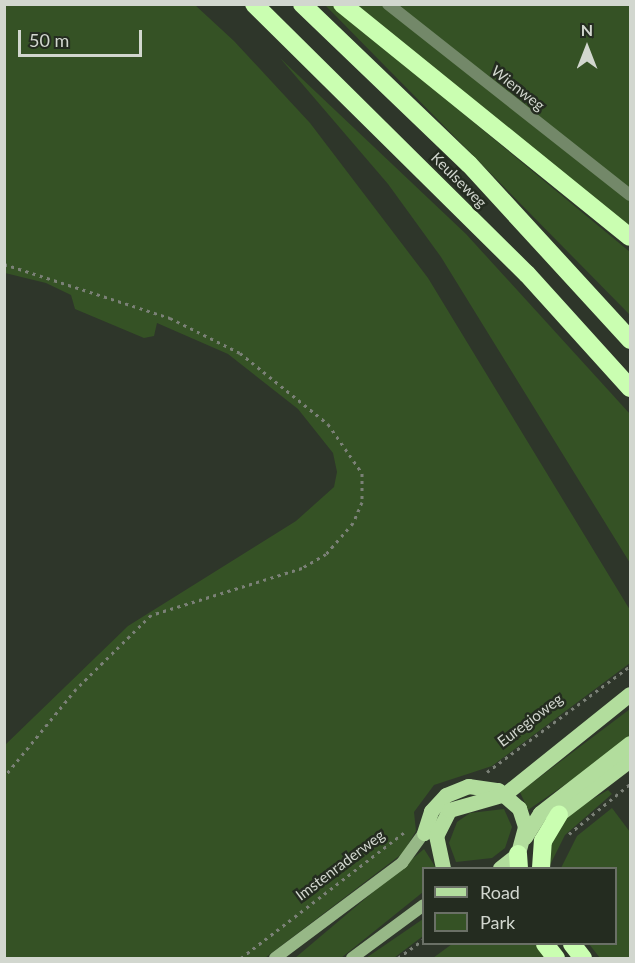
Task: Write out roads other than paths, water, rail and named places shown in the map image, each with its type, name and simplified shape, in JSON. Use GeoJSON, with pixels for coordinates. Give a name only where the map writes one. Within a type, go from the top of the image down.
{"type":"FeatureCollection","features":[{"type":"Feature","properties":{"kind":"highway","name":"Keulseweg"},"geometry":{"type":"LineString","coordinates":[[254,4],[527,274],[630,388]]}},
{"type":"Feature","properties":{"kind":"highway","name":"Keulseweg"},"geometry":{"type":"LineString","coordinates":[[302,4],[469,164],[630,340]]}},
{"type":"Feature","properties":{"kind":"highway"},"geometry":{"type":"LineString","coordinates":[[342,4],[630,237]]}},
{"type":"Feature","properties":{"kind":"highway"},"geometry":{"type":"LineString","coordinates":[[541,867],[543,842],[559,814]]}},
{"type":"Feature","properties":{"kind":"highway"},"geometry":{"type":"LineString","coordinates":[[545,945],[556,958]]}},
{"type":"Feature","properties":{"kind":"highway"},"geometry":{"type":"LineString","coordinates":[[573,945],[583,958]]}},
{"type":"Feature","properties":{"kind":"main road"},"geometry":{"type":"LineString","coordinates":[[443,867],[436,846],[443,818],[466,801],[505,794],[630,694]]}},
{"type":"Feature","properties":{"kind":"main road"},"geometry":{"type":"LineString","coordinates":[[503,867],[519,861],[525,837],[540,813],[630,743]]}},
{"type":"Feature","properties":{"kind":"main road"},"geometry":{"type":"LineString","coordinates":[[559,814],[630,760]]}},
{"type":"Feature","properties":{"kind":"main road"},"geometry":{"type":"LineString","coordinates":[[490,787],[540,764]]}},
{"type":"Feature","properties":{"kind":"main road"},"geometry":{"type":"LineString","coordinates":[[417,830],[447,795],[468,786],[490,787],[505,794],[523,817],[525,837]]}},
{"type":"Feature","properties":{"kind":"street","name":"Wienweg"},"geometry":{"type":"LineString","coordinates":[[388,4],[630,195]]}},
{"type":"Feature","properties":{"kind":"street"},"geometry":{"type":"LineString","coordinates":[[275,958],[402,863],[417,830]]}},
{"type":"Feature","properties":{"kind":"street"},"geometry":{"type":"LineString","coordinates":[[352,958],[422,906]]}}]}
